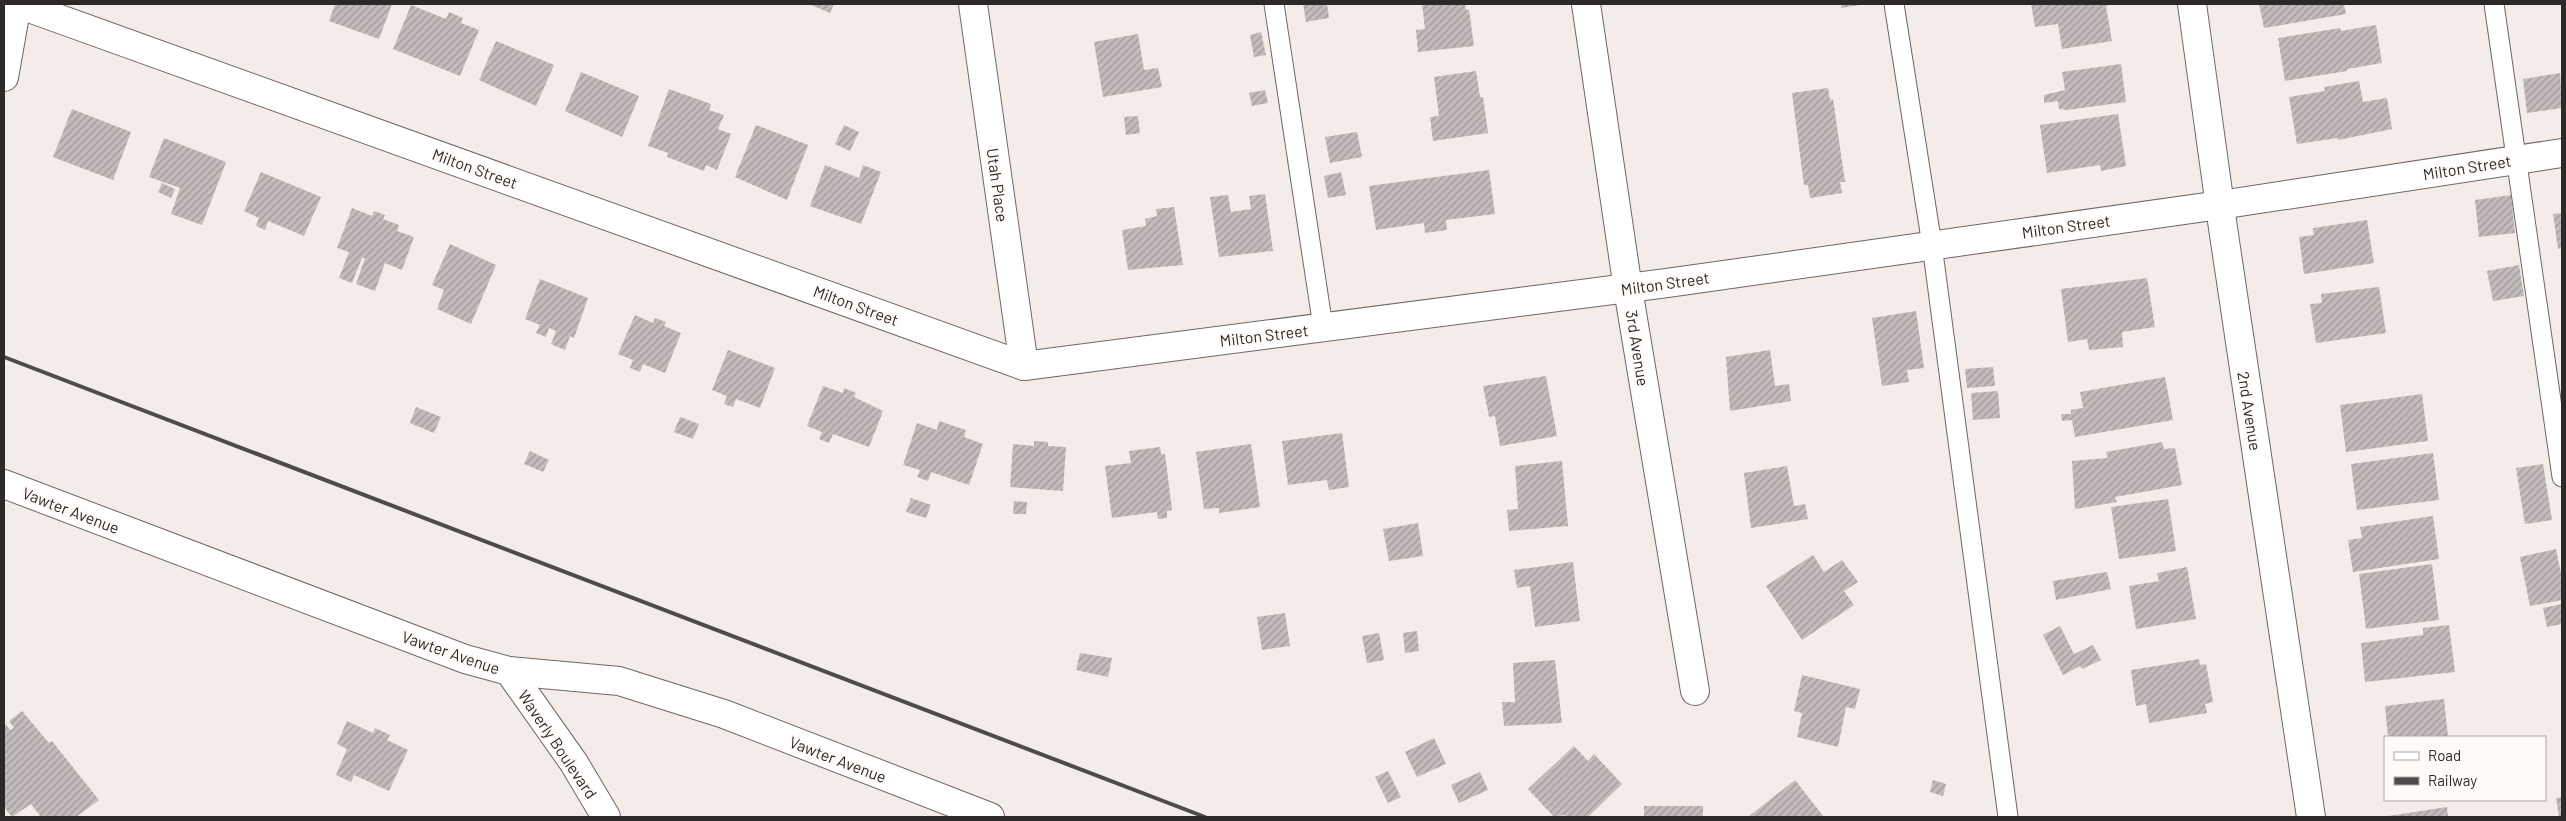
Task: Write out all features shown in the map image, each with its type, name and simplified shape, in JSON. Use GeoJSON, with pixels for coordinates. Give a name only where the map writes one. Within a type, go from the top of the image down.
{"type":"FeatureCollection","features":[{"type":"Feature","properties":{"kind":"street"},"geometry":{"type":"LineString","coordinates":[[4,77],[18,4]]}},
{"type":"Feature","properties":{"kind":"street","name":"Milton Street"},"geometry":{"type":"LineString","coordinates":[[18,4],[1024,366],[1628,289],[2220,205],[2562,153]]}},
{"type":"Feature","properties":{"kind":"street","name":"Utah Place"},"geometry":{"type":"LineString","coordinates":[[973,4],[1024,366]]}},
{"type":"Feature","properties":{"kind":"street","name":"3rd Avenue"},"geometry":{"type":"LineString","coordinates":[[1586,4],[1628,289],[1695,691]]}},
{"type":"Feature","properties":{"kind":"street","name":"2nd Avenue"},"geometry":{"type":"LineString","coordinates":[[2192,4],[2220,205],[2312,817]]}},
{"type":"Feature","properties":{"kind":"street","name":"Vawter Avenue"},"geometry":{"type":"LineString","coordinates":[[4,484],[465,659],[509,671],[618,681],[724,714],[990,817]]}},
{"type":"Feature","properties":{"kind":"street","name":"Waverly Boulevard"},"geometry":{"type":"LineString","coordinates":[[509,671],[574,763],[606,817]]}},
{"type":"Feature","properties":{"kind":"lane"},"geometry":{"type":"LineString","coordinates":[[1274,4],[1323,327]]}},
{"type":"Feature","properties":{"kind":"lane"},"geometry":{"type":"LineString","coordinates":[[1894,4],[1932,245],[2008,817]]}},
{"type":"Feature","properties":{"kind":"lane"},"geometry":{"type":"LineString","coordinates":[[2494,4],[2562,477]]}},
{"type":"Feature","properties":{"kind":"building"},"geometry":{"type":"Polygon","coordinates":[[[335,4],[392,4],[379,39],[329,21],[335,4]]]}},
{"type":"Feature","properties":{"kind":"building"},"geometry":{"type":"Polygon","coordinates":[[[809,4],[834,4],[830,13],[809,4]]]}},
{"type":"Feature","properties":{"kind":"building"},"geometry":{"type":"Polygon","coordinates":[[[1303,4],[1327,4],[1329,18],[1306,22],[1303,4]]]}},
{"type":"Feature","properties":{"kind":"building"},"geometry":{"type":"Polygon","coordinates":[[[1422,4],[1465,4],[1466,10],[1469,10],[1474,46],[1418,52],[1416,30],[1425,29],[1422,4]]]}},
{"type":"Feature","properties":{"kind":"building"},"geometry":{"type":"Polygon","coordinates":[[[1841,4],[1860,4],[1860,5],[1841,8],[1841,4]]]}},
{"type":"Feature","properties":{"kind":"building"},"geometry":{"type":"Polygon","coordinates":[[[2031,4],[2112,4],[2106,6],[2112,41],[2062,49],[2058,24],[2035,27],[2031,4]]]}},
{"type":"Feature","properties":{"kind":"building"},"geometry":{"type":"Polygon","coordinates":[[[2259,4],[2344,4],[2346,14],[2264,28],[2259,4]]]}},
{"type":"Feature","properties":{"kind":"building"},"geometry":{"type":"Polygon","coordinates":[[[411,5],[446,19],[449,12],[463,18],[461,23],[479,30],[460,76],[393,49],[411,5]]]}},
{"type":"Feature","properties":{"kind":"building"},"geometry":{"type":"Polygon","coordinates":[[[2376,25],[2382,63],[2285,81],[2278,38],[2340,28],[2341,31],[2376,25]]]}},
{"type":"Feature","properties":{"kind":"building"},"geometry":{"type":"Polygon","coordinates":[[[1261,32],[1266,55],[1254,57],[1250,35],[1261,32]]]}},
{"type":"Feature","properties":{"kind":"building"},"geometry":{"type":"Polygon","coordinates":[[[1138,34],[1144,70],[1158,68],[1162,87],[1103,97],[1094,42],[1138,34]]]}},
{"type":"Feature","properties":{"kind":"building"},"geometry":{"type":"Polygon","coordinates":[[[496,41],[554,65],[536,106],[479,80],[496,41]]]}},
{"type":"Feature","properties":{"kind":"building"},"geometry":{"type":"Polygon","coordinates":[[[2121,64],[2126,102],[2067,110],[2059,109],[2058,101],[2044,103],[2044,95],[2065,90],[2062,72],[2121,64]]]}},
{"type":"Feature","properties":{"kind":"building"},"geometry":{"type":"Polygon","coordinates":[[[1476,71],[1480,97],[1483,97],[1488,133],[1433,141],[1430,117],[1439,116],[1434,77],[1476,71]]]}},
{"type":"Feature","properties":{"kind":"building"},"geometry":{"type":"Polygon","coordinates":[[[581,72],[639,96],[622,137],[565,111],[581,72]]]}},
{"type":"Feature","properties":{"kind":"building"},"geometry":{"type":"Polygon","coordinates":[[[2560,73],[2562,108],[2527,113],[2523,79],[2560,73]]]}},
{"type":"Feature","properties":{"kind":"building"},"geometry":{"type":"Polygon","coordinates":[[[2359,81],[2363,102],[2387,98],[2392,129],[2338,140],[2338,138],[2297,144],[2289,97],[2325,91],[2324,87],[2359,81]]]}},
{"type":"Feature","properties":{"kind":"building"},"geometry":{"type":"Polygon","coordinates":[[[1828,88],[1830,100],[1833,99],[1845,182],[1840,182],[1842,193],[1810,198],[1808,185],[1804,185],[1792,93],[1828,88]]]}},
{"type":"Feature","properties":{"kind":"building"},"geometry":{"type":"Polygon","coordinates":[[[669,89],[711,104],[709,110],[724,115],[718,129],[731,134],[717,170],[706,165],[704,171],[667,157],[668,153],[648,146],[669,89]]]}},
{"type":"Feature","properties":{"kind":"building"},"geometry":{"type":"Polygon","coordinates":[[[1265,90],[1268,103],[1252,106],[1249,93],[1265,90]]]}},
{"type":"Feature","properties":{"kind":"building"},"geometry":{"type":"Polygon","coordinates":[[[72,109],[131,132],[113,180],[53,157],[72,109]]]}},
{"type":"Feature","properties":{"kind":"building"},"geometry":{"type":"Polygon","coordinates":[[[2118,114],[2126,166],[2101,171],[2100,165],[2047,173],[2040,125],[2118,114]]]}},
{"type":"Feature","properties":{"kind":"building"},"geometry":{"type":"Polygon","coordinates":[[[1138,116],[1140,133],[1126,135],[1124,117],[1138,116]]]}},
{"type":"Feature","properties":{"kind":"building"},"geometry":{"type":"Polygon","coordinates":[[[756,125],[808,145],[787,200],[735,177],[756,125]]]}},
{"type":"Feature","properties":{"kind":"building"},"geometry":{"type":"Polygon","coordinates":[[[844,125],[859,132],[850,151],[835,144],[844,125]]]}},
{"type":"Feature","properties":{"kind":"building"},"geometry":{"type":"Polygon","coordinates":[[[1357,132],[1362,157],[1330,163],[1325,137],[1357,132]]]}},
{"type":"Feature","properties":{"kind":"building"},"geometry":{"type":"Polygon","coordinates":[[[164,138],[226,162],[202,225],[171,214],[180,188],[149,177],[164,138]]]}},
{"type":"Feature","properties":{"kind":"building"},"geometry":{"type":"Polygon","coordinates":[[[825,165],[859,178],[863,165],[881,172],[861,224],[810,206],[825,165]]]}},
{"type":"Feature","properties":{"kind":"building"},"geometry":{"type":"Polygon","coordinates":[[[1489,170],[1495,214],[1446,220],[1447,230],[1425,233],[1424,223],[1376,230],[1369,186],[1489,170]]]}},
{"type":"Feature","properties":{"kind":"building"},"geometry":{"type":"Polygon","coordinates":[[[261,172],[321,197],[304,236],[268,221],[265,230],[256,226],[259,218],[244,211],[261,172]]]}},
{"type":"Feature","properties":{"kind":"building"},"geometry":{"type":"Polygon","coordinates":[[[1341,172],[1346,195],[1328,198],[1324,176],[1341,172]]]}},
{"type":"Feature","properties":{"kind":"building"},"geometry":{"type":"Polygon","coordinates":[[[162,183],[175,189],[171,198],[158,192],[162,183]]]}},
{"type":"Feature","properties":{"kind":"building"},"geometry":{"type":"Polygon","coordinates":[[[1265,194],[1273,251],[1219,257],[1210,197],[1228,195],[1231,212],[1251,209],[1249,196],[1265,194]]]}},
{"type":"Feature","properties":{"kind":"building"},"geometry":{"type":"Polygon","coordinates":[[[2511,195],[2515,233],[2479,237],[2475,200],[2511,195]]]}},
{"type":"Feature","properties":{"kind":"building"},"geometry":{"type":"Polygon","coordinates":[[[1174,207],[1183,265],[1128,270],[1122,230],[1146,226],[1145,219],[1157,216],[1156,209],[1174,207]]]}},
{"type":"Feature","properties":{"kind":"building"},"geometry":{"type":"Polygon","coordinates":[[[352,208],[372,216],[374,211],[385,215],[383,219],[399,225],[397,231],[414,237],[402,270],[385,263],[375,291],[356,284],[365,258],[362,258],[352,283],[339,278],[349,252],[337,248],[352,208]]]}},
{"type":"Feature","properties":{"kind":"building"},"geometry":{"type":"Polygon","coordinates":[[[2562,213],[2562,248],[2558,249],[2553,214],[2562,213]]]}},
{"type":"Feature","properties":{"kind":"building"},"geometry":{"type":"Polygon","coordinates":[[[2367,220],[2374,263],[2304,274],[2299,237],[2314,235],[2313,228],[2367,220]]]}},
{"type":"Feature","properties":{"kind":"building"},"geometry":{"type":"Polygon","coordinates":[[[450,244],[496,265],[471,324],[437,309],[444,290],[432,285],[450,244]]]}},
{"type":"Feature","properties":{"kind":"building"},"geometry":{"type":"Polygon","coordinates":[[[2519,265],[2524,296],[2493,301],[2487,271],[2519,265]]]}},
{"type":"Feature","properties":{"kind":"building"},"geometry":{"type":"Polygon","coordinates":[[[2147,278],[2155,327],[2122,332],[2123,347],[2089,350],[2087,339],[2068,342],[2061,289],[2147,278]]]}},
{"type":"Feature","properties":{"kind":"building"},"geometry":{"type":"Polygon","coordinates":[[[540,279],[588,298],[574,338],[570,336],[565,350],[551,344],[556,331],[549,328],[546,337],[536,333],[540,325],[525,319],[540,279]]]}},
{"type":"Feature","properties":{"kind":"building"},"geometry":{"type":"Polygon","coordinates":[[[2379,287],[2386,333],[2316,343],[2310,304],[2322,303],[2321,294],[2379,287]]]}},
{"type":"Feature","properties":{"kind":"building"},"geometry":{"type":"Polygon","coordinates":[[[1916,311],[1924,368],[1907,370],[1909,382],[1882,386],[1872,318],[1916,311]]]}},
{"type":"Feature","properties":{"kind":"building"},"geometry":{"type":"Polygon","coordinates":[[[635,315],[653,323],[655,318],[666,322],[664,326],[681,333],[665,373],[643,364],[640,372],[630,368],[633,360],[618,354],[635,315]]]}},
{"type":"Feature","properties":{"kind":"building"},"geometry":{"type":"Polygon","coordinates":[[[728,350],[775,368],[760,408],[736,399],[733,407],[724,404],[727,396],[712,390],[728,350]]]}},
{"type":"Feature","properties":{"kind":"building"},"geometry":{"type":"Polygon","coordinates":[[[1770,350],[1775,386],[1789,384],[1791,401],[1730,411],[1726,357],[1770,350]]]}},
{"type":"Feature","properties":{"kind":"building"},"geometry":{"type":"Polygon","coordinates":[[[1993,367],[1995,386],[1967,388],[1965,369],[1993,367]]]}},
{"type":"Feature","properties":{"kind":"building"},"geometry":{"type":"Polygon","coordinates":[[[1546,376],[1557,436],[1500,446],[1495,416],[1489,417],[1483,386],[1546,376]]]}},
{"type":"Feature","properties":{"kind":"building"},"geometry":{"type":"Polygon","coordinates":[[[2165,377],[2173,420],[2075,437],[2072,420],[2062,421],[2061,414],[2071,414],[2071,410],[2083,408],[2080,392],[2165,377]]]}},
{"type":"Feature","properties":{"kind":"building"},"geometry":{"type":"Polygon","coordinates":[[[823,386],[843,393],[844,388],[856,393],[854,397],[883,411],[869,447],[833,434],[829,443],[819,439],[822,432],[807,426],[823,386]]]}},
{"type":"Feature","properties":{"kind":"building"},"geometry":{"type":"Polygon","coordinates":[[[1998,391],[2000,418],[1973,420],[1971,393],[1998,391]]]}},
{"type":"Feature","properties":{"kind":"building"},"geometry":{"type":"Polygon","coordinates":[[[2422,394],[2428,441],[2346,452],[2340,405],[2422,394]]]}},
{"type":"Feature","properties":{"kind":"building"},"geometry":{"type":"Polygon","coordinates":[[[416,407],[441,417],[434,433],[410,423],[416,407]]]}},
{"type":"Feature","properties":{"kind":"building"},"geometry":{"type":"Polygon","coordinates":[[[680,417],[699,424],[693,439],[674,432],[680,417]]]}},
{"type":"Feature","properties":{"kind":"building"},"geometry":{"type":"Polygon","coordinates":[[[939,421],[966,430],[964,437],[983,444],[969,485],[931,472],[928,481],[917,477],[920,470],[903,465],[917,423],[937,430],[939,421]]]}},
{"type":"Feature","properties":{"kind":"building"},"geometry":{"type":"Polygon","coordinates":[[[1342,433],[1349,487],[1329,490],[1327,480],[1288,485],[1282,441],[1342,433]]]}},
{"type":"Feature","properties":{"kind":"building"},"geometry":{"type":"Polygon","coordinates":[[[1034,441],[1048,442],[1048,446],[1066,447],[1063,491],[1010,487],[1013,444],[1034,446],[1034,441]]]}},
{"type":"Feature","properties":{"kind":"building"},"geometry":{"type":"Polygon","coordinates":[[[2162,442],[2164,449],[2175,448],[2182,485],[2115,497],[2117,502],[2075,509],[2072,461],[2108,458],[2106,452],[2162,442]]]}},
{"type":"Feature","properties":{"kind":"building"},"geometry":{"type":"Polygon","coordinates":[[[1251,444],[1260,507],[1219,513],[1219,508],[1204,509],[1196,452],[1251,444]]]}},
{"type":"Feature","properties":{"kind":"building"},"geometry":{"type":"Polygon","coordinates":[[[1160,447],[1161,454],[1165,454],[1172,510],[1167,511],[1167,518],[1158,519],[1157,512],[1112,518],[1105,466],[1131,463],[1129,451],[1160,447]]]}},
{"type":"Feature","properties":{"kind":"building"},"geometry":{"type":"Polygon","coordinates":[[[530,451],[549,460],[543,472],[524,464],[530,451]]]}},
{"type":"Feature","properties":{"kind":"building"},"geometry":{"type":"Polygon","coordinates":[[[2433,453],[2439,500],[2357,510],[2351,464],[2433,453]]]}},
{"type":"Feature","properties":{"kind":"building"},"geometry":{"type":"Polygon","coordinates":[[[1562,461],[1568,526],[1509,531],[1507,510],[1518,509],[1515,466],[1562,461]]]}},
{"type":"Feature","properties":{"kind":"building"},"geometry":{"type":"Polygon","coordinates":[[[2543,464],[2552,520],[2525,524],[2516,468],[2543,464]]]}},
{"type":"Feature","properties":{"kind":"building"},"geometry":{"type":"Polygon","coordinates":[[[1787,466],[1794,506],[1805,504],[1808,519],[1751,528],[1744,473],[1787,466]]]}},
{"type":"Feature","properties":{"kind":"building"},"geometry":{"type":"Polygon","coordinates":[[[911,498],[931,505],[926,518],[906,512],[911,498]]]}},
{"type":"Feature","properties":{"kind":"building"},"geometry":{"type":"Polygon","coordinates":[[[2168,499],[2176,551],[2119,559],[2111,507],[2168,499]]]}},
{"type":"Feature","properties":{"kind":"building"},"geometry":{"type":"Polygon","coordinates":[[[1014,501],[1027,502],[1026,514],[1013,514],[1014,501]]]}},
{"type":"Feature","properties":{"kind":"building"},"geometry":{"type":"Polygon","coordinates":[[[2433,516],[2439,559],[2353,572],[2348,540],[2362,538],[2360,527],[2433,516]]]}},
{"type":"Feature","properties":{"kind":"building"},"geometry":{"type":"Polygon","coordinates":[[[1418,523],[1423,556],[1389,561],[1383,529],[1418,523]]]}},
{"type":"Feature","properties":{"kind":"building"},"geometry":{"type":"Polygon","coordinates":[[[2556,549],[2562,579],[2562,600],[2530,606],[2520,557],[2556,549]]]}},
{"type":"Feature","properties":{"kind":"building"},"geometry":{"type":"Polygon","coordinates":[[[1813,555],[1824,572],[1842,560],[1858,582],[1844,591],[1854,605],[1802,640],[1766,586],[1813,555]]]}},
{"type":"Feature","properties":{"kind":"building"},"geometry":{"type":"Polygon","coordinates":[[[1573,562],[1580,621],[1535,627],[1530,586],[1517,588],[1514,570],[1573,562]]]}},
{"type":"Feature","properties":{"kind":"building"},"geometry":{"type":"Polygon","coordinates":[[[2432,564],[2439,620],[2366,629],[2359,574],[2432,564]]]}},
{"type":"Feature","properties":{"kind":"building"},"geometry":{"type":"Polygon","coordinates":[[[2187,567],[2196,619],[2136,629],[2129,586],[2159,581],[2157,573],[2187,567]]]}},
{"type":"Feature","properties":{"kind":"building"},"geometry":{"type":"Polygon","coordinates":[[[2107,572],[2111,589],[2056,600],[2053,581],[2107,572]]]}},
{"type":"Feature","properties":{"kind":"building"},"geometry":{"type":"Polygon","coordinates":[[[2562,604],[2562,624],[2547,627],[2543,608],[2562,604]]]}},
{"type":"Feature","properties":{"kind":"building"},"geometry":{"type":"Polygon","coordinates":[[[1285,613],[1290,646],[1262,650],[1257,617],[1285,613]]]}},
{"type":"Feature","properties":{"kind":"building"},"geometry":{"type":"Polygon","coordinates":[[[2449,625],[2455,672],[2365,682],[2361,643],[2423,635],[2423,628],[2449,625]]]}},
{"type":"Feature","properties":{"kind":"building"},"geometry":{"type":"Polygon","coordinates":[[[2060,626],[2074,654],[2093,645],[2101,660],[2082,669],[2080,666],[2063,675],[2043,635],[2060,626]]]}},
{"type":"Feature","properties":{"kind":"building"},"geometry":{"type":"Polygon","coordinates":[[[1417,631],[1419,651],[1405,653],[1403,633],[1417,631]]]}},
{"type":"Feature","properties":{"kind":"building"},"geometry":{"type":"Polygon","coordinates":[[[1379,633],[1384,660],[1367,663],[1362,636],[1379,633]]]}},
{"type":"Feature","properties":{"kind":"building"},"geometry":{"type":"Polygon","coordinates":[[[1080,653],[1112,658],[1108,677],[1076,670],[1080,653]]]}},
{"type":"Feature","properties":{"kind":"building"},"geometry":{"type":"Polygon","coordinates":[[[2199,659],[2200,665],[2206,664],[2213,702],[2205,704],[2207,713],[2149,723],[2146,704],[2136,706],[2131,670],[2199,659]]]}},
{"type":"Feature","properties":{"kind":"building"},"geometry":{"type":"Polygon","coordinates":[[[1555,660],[1562,723],[1504,726],[1502,702],[1515,702],[1513,663],[1555,660]]]}},
{"type":"Feature","properties":{"kind":"building"},"geometry":{"type":"Polygon","coordinates":[[[1802,675],[1860,689],[1855,709],[1846,707],[1838,747],[1797,737],[1802,713],[1794,711],[1802,675]]]}},
{"type":"Feature","properties":{"kind":"building"},"geometry":{"type":"Polygon","coordinates":[[[2444,699],[2448,736],[2388,736],[2385,706],[2444,699]]]}},
{"type":"Feature","properties":{"kind":"building"},"geometry":{"type":"Polygon","coordinates":[[[22,711],[49,743],[52,741],[99,800],[76,817],[41,817],[31,804],[12,817],[4,807],[4,722],[10,730],[14,728],[9,721],[22,711]]]}},
{"type":"Feature","properties":{"kind":"building"},"geometry":{"type":"Polygon","coordinates":[[[347,721],[373,733],[375,728],[390,735],[387,740],[408,750],[389,791],[354,775],[351,782],[336,775],[347,749],[337,744],[347,721]]]}},
{"type":"Feature","properties":{"kind":"building"},"geometry":{"type":"Polygon","coordinates":[[[1434,738],[1446,764],[1417,777],[1405,752],[1434,738]]]}},
{"type":"Feature","properties":{"kind":"building"},"geometry":{"type":"Polygon","coordinates":[[[1574,746],[1588,761],[1594,754],[1622,784],[1588,817],[1566,817],[1564,815],[1554,817],[1528,789],[1574,746]]]}},
{"type":"Feature","properties":{"kind":"building"},"geometry":{"type":"Polygon","coordinates":[[[1388,771],[1401,797],[1388,803],[1375,777],[1388,771]]]}},
{"type":"Feature","properties":{"kind":"building"},"geometry":{"type":"Polygon","coordinates":[[[1480,772],[1488,790],[1459,803],[1451,785],[1480,772]]]}},
{"type":"Feature","properties":{"kind":"building"},"geometry":{"type":"Polygon","coordinates":[[[1795,780],[1824,817],[1748,817],[1795,780]]]}},
{"type":"Feature","properties":{"kind":"building"},"geometry":{"type":"Polygon","coordinates":[[[1933,780],[1946,784],[1943,796],[1930,792],[1933,780]]]}},
{"type":"Feature","properties":{"kind":"building"},"geometry":{"type":"Polygon","coordinates":[[[2562,797],[2562,817],[2559,817],[2556,798],[2562,797]]]}},
{"type":"Feature","properties":{"kind":"building"},"geometry":{"type":"Polygon","coordinates":[[[1644,806],[1703,806],[1703,817],[1644,817],[1644,806]]]}},
{"type":"Feature","properties":{"kind":"building"},"geometry":{"type":"Polygon","coordinates":[[[2447,807],[2448,817],[2388,817],[2388,816],[2447,807]]]}},
{"type":"Feature","properties":{"kind":"railway"},"geometry":{"type":"LineString","coordinates":[[4,357],[1205,817]]}}]}
